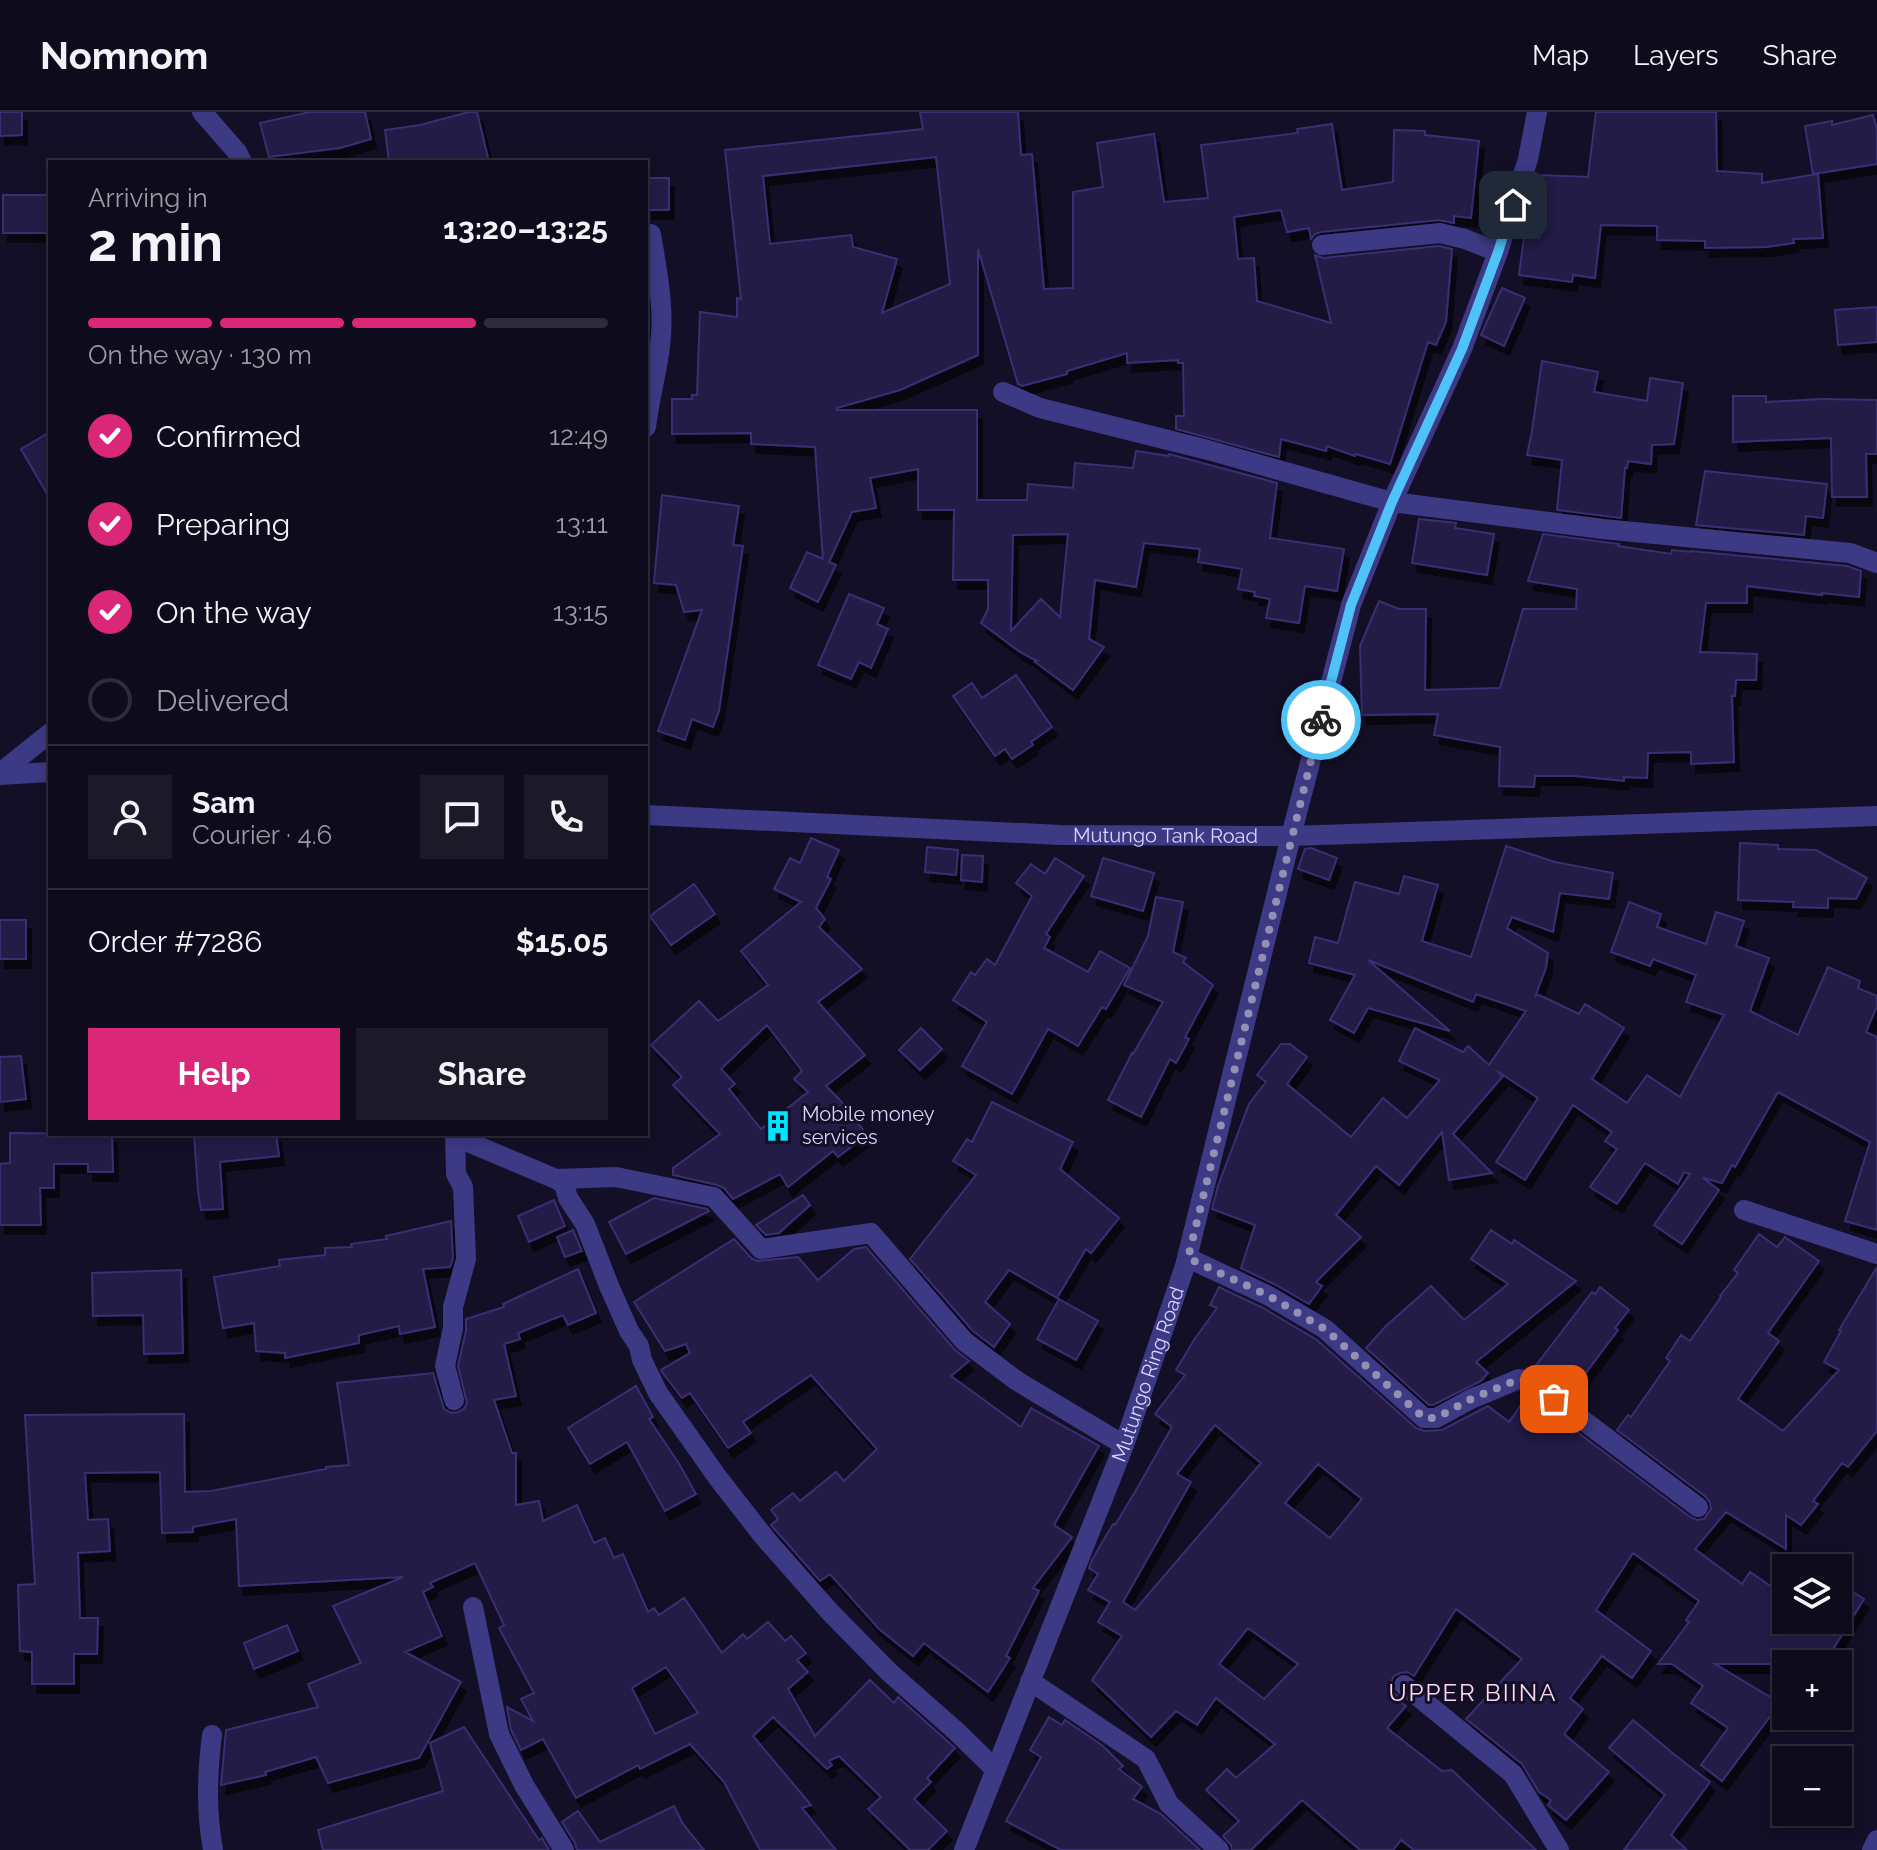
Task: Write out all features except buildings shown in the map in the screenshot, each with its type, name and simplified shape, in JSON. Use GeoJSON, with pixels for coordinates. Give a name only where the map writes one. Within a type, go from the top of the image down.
{"type":"FeatureCollection","features":[{"type":"Feature","properties":{"kind":"street"},"geometry":{"type":"LineString","coordinates":[[202,112],[241,160]]}},
{"type":"Feature","properties":{"kind":"street","name":"Mutungo Ring Road"},"geometry":{"type":"LineString","coordinates":[[964,1850],[1124,1445],[1188,1258],[1351,605],[1392,502],[1462,349],[1528,159],[1537,112]]}},
{"type":"Feature","properties":{"kind":"street"},"geometry":{"type":"LineString","coordinates":[[1322,245],[1440,233],[1498,252]]}},
{"type":"Feature","properties":{"kind":"street"},"geometry":{"type":"LineString","coordinates":[[648,412],[660,345],[661,293],[651,234]]}},
{"type":"Feature","properties":{"kind":"street"},"geometry":{"type":"LineString","coordinates":[[1003,392],[1040,408],[1208,450],[1392,502],[1603,529],[1850,553],[1877,563]]}},
{"type":"Feature","properties":{"kind":"street"},"geometry":{"type":"LineString","coordinates":[[0,774],[48,735]]}},
{"type":"Feature","properties":{"kind":"street"},"geometry":{"type":"LineString","coordinates":[[0,774],[48,772]]}},
{"type":"Feature","properties":{"kind":"street","name":"Mutungo Tank Road"},"geometry":{"type":"LineString","coordinates":[[648,815],[1061,835],[1291,836],[1877,816]]}},
{"type":"Feature","properties":{"kind":"street"},"geometry":{"type":"LineString","coordinates":[[454,1400],[445,1366],[453,1328],[453,1307],[466,1259],[463,1187],[456,1174],[456,1136],[564,1184],[568,1198],[585,1224],[609,1286],[658,1393],[718,1478],[764,1537],[830,1612],[889,1672],[995,1769]]}},
{"type":"Feature","properties":{"kind":"street"},"geometry":{"type":"LineString","coordinates":[[556,1179],[616,1177],[714,1197],[761,1249],[871,1233],[964,1341],[1017,1381],[1124,1445]]}},
{"type":"Feature","properties":{"kind":"street"},"geometry":{"type":"LineString","coordinates":[[1744,1210],[1877,1254]]}},
{"type":"Feature","properties":{"kind":"street"},"geometry":{"type":"LineString","coordinates":[[1188,1258],[1269,1296],[1325,1329],[1424,1418],[1436,1418],[1519,1379],[1531,1381],[1698,1507]]}},
{"type":"Feature","properties":{"kind":"street"},"geometry":{"type":"LineString","coordinates":[[473,1607],[499,1734],[524,1785],[564,1850]]}},
{"type":"Feature","properties":{"kind":"street"},"geometry":{"type":"LineString","coordinates":[[1030,1681],[1146,1759],[1169,1804],[1219,1850]]}},
{"type":"Feature","properties":{"kind":"street"},"geometry":{"type":"LineString","coordinates":[[1404,1685],[1513,1774],[1559,1850]]}},
{"type":"Feature","properties":{"kind":"street"},"geometry":{"type":"LineString","coordinates":[[212,1735],[207,1773],[213,1850]]}},
{"type":"Feature","properties":{"kind":"street"},"geometry":{"type":"LineString","coordinates":[[1872,1850],[1877,1840]]}},
{"type":"Feature","properties":{"kind":"way so far"},"geometry":{"type":"LineString","coordinates":[[1321,720],[1188,1258],[1269,1296],[1325,1329],[1424,1418],[1436,1418],[1519,1379],[1531,1381],[1554,1399]]}},
{"type":"Feature","properties":{"kind":"place","name":"Mobile money services"},"geometry":{"type":"Point","coordinates":[778,1126]}},
{"type":"Feature","properties":{"kind":"district","name":"UPPER BIINA"},"geometry":{"type":"Point","coordinates":[1473,1693]}},
{"type":"Feature","properties":{"kind":"route"},"geometry":{"type":"LineString","coordinates":[[1321,720],[1351,605],[1392,502],[1462,349],[1513,205]]}}]}
